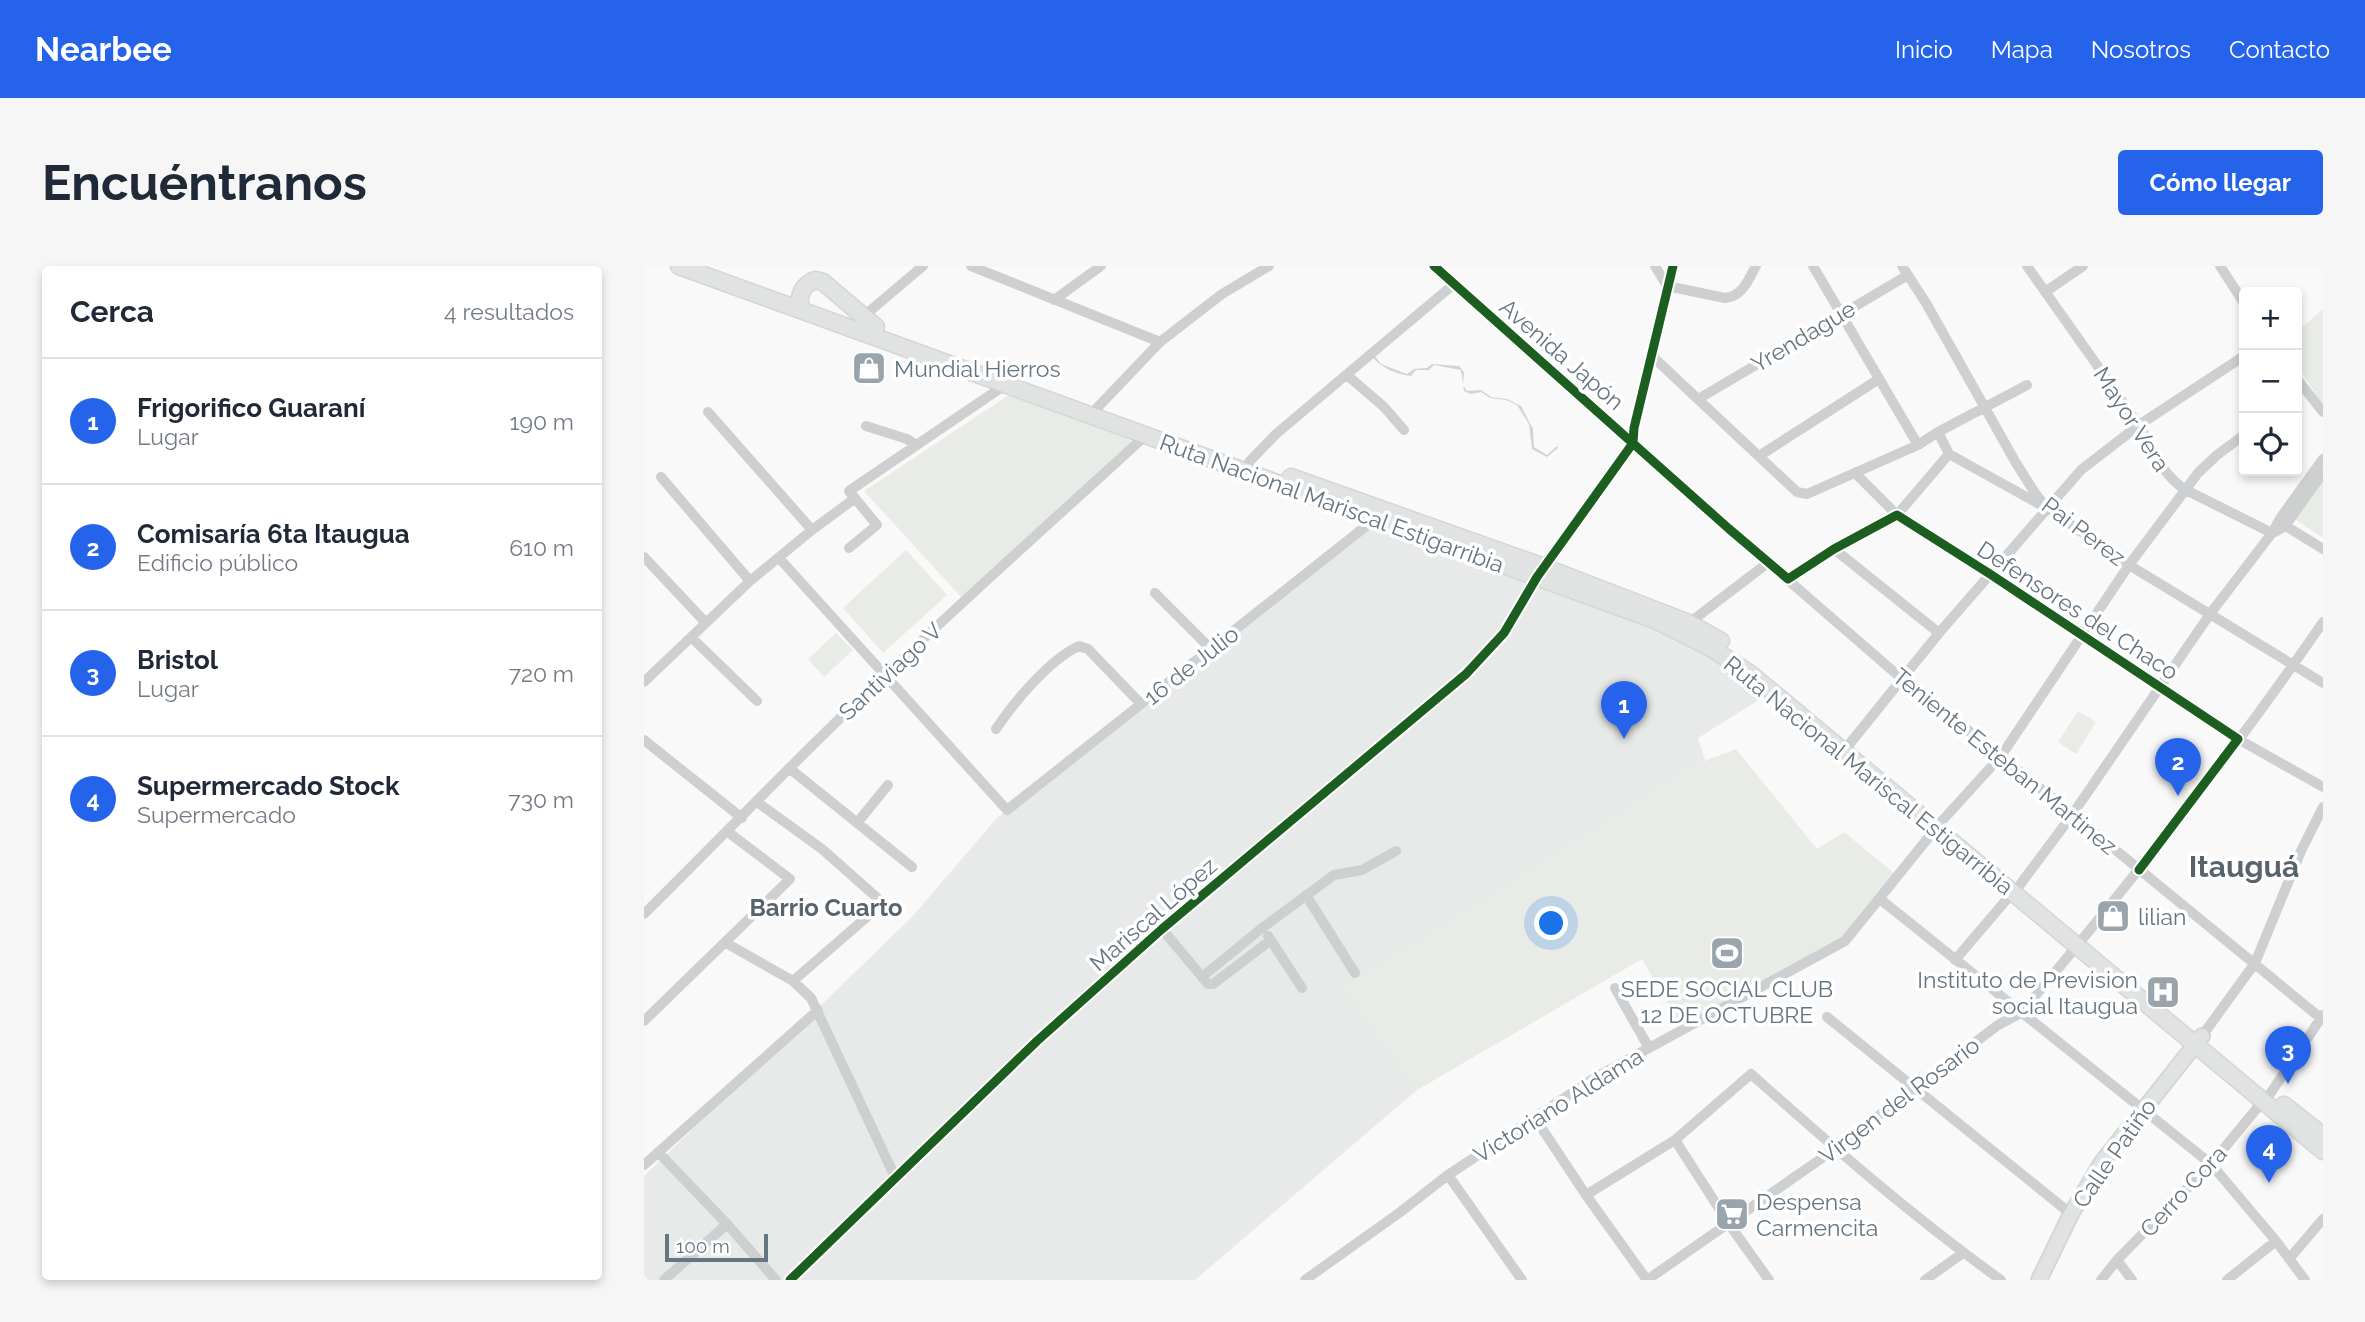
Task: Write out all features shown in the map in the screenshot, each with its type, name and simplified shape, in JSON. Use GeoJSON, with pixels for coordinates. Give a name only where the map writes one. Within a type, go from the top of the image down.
{"type":"FeatureCollection","features":[{"type":"Feature","properties":{"kind":"highway","name":"Ruta Nacional Mariscal Estigarribia"},"geometry":{"type":"LineString","coordinates":[[679,266],[876,327],[1249,462],[1540,572],[1655,620],[1711,648],[1752,675],[1847,747]]}},
{"type":"Feature","properties":{"kind":"highway","name":"Ruta Nacional Mariscal Estigarribia"},"geometry":{"type":"LineString","coordinates":[[708,266],[1005,385],[1145,436],[1375,519],[1689,622],[1758,666],[1847,747],[2199,1040],[2323,1151]]}},
{"type":"Feature","properties":{"kind":"highway"},"geometry":{"type":"LineString","coordinates":[[799,303],[808,283],[815,280],[823,282],[876,327]]}},
{"type":"Feature","properties":{"kind":"highway","name":"Ruta Nacional Mariscal Estigarribia"},"geometry":{"type":"LineString","coordinates":[[2266,1098],[2323,1136]]}},
{"type":"Feature","properties":{"kind":"main road","name":"Calle Patiño"},"geometry":{"type":"LineString","coordinates":[[2039,1280],[2071,1214],[2102,1162],[2199,1040]]}},
{"type":"Feature","properties":{"kind":"street"},"geometry":{"type":"LineString","coordinates":[[864,316],[923,266]]}},
{"type":"Feature","properties":{"kind":"street"},"geometry":{"type":"LineString","coordinates":[[971,266],[1160,342]]}},
{"type":"Feature","properties":{"kind":"street"},"geometry":{"type":"LineString","coordinates":[[1054,299],[1101,266]]}},
{"type":"Feature","properties":{"kind":"street"},"geometry":{"type":"LineString","coordinates":[[1097,408],[1160,342],[1222,294],[1269,266]]}},
{"type":"Feature","properties":{"kind":"street","name":"Avenida Japón"},"geometry":{"type":"LineString","coordinates":[[1434,266],[1633,443]]}},
{"type":"Feature","properties":{"kind":"street"},"geometry":{"type":"LineString","coordinates":[[1655,266],[1667,286],[1731,298],[1741,291],[1756,266]]}},
{"type":"Feature","properties":{"kind":"street"},"geometry":{"type":"LineString","coordinates":[[1633,443],[1634,428],[1673,266]]}},
{"type":"Feature","properties":{"kind":"street"},"geometry":{"type":"LineString","coordinates":[[1813,266],[1918,445]]}},
{"type":"Feature","properties":{"kind":"street","name":"Mayor Vera"},"geometry":{"type":"LineString","coordinates":[[2027,266],[2139,425],[2163,470],[2186,490],[2272,533]]}},
{"type":"Feature","properties":{"kind":"street"},"geometry":{"type":"LineString","coordinates":[[2046,292],[2083,266]]}},
{"type":"Feature","properties":{"kind":"street"},"geometry":{"type":"LineString","coordinates":[[2220,266],[2239,295]]}},
{"type":"Feature","properties":{"kind":"street","name":"Yrendague"},"geometry":{"type":"LineString","coordinates":[[1700,398],[1842,313],[1905,270]]}},
{"type":"Feature","properties":{"kind":"street","name":"Pai Perez"},"geometry":{"type":"LineString","coordinates":[[1905,270],[2035,493],[2047,508],[2129,565],[2323,683]]}},
{"type":"Feature","properties":{"kind":"street"},"geometry":{"type":"LineString","coordinates":[[1249,462],[1276,434],[1454,284]]}},
{"type":"Feature","properties":{"kind":"street"},"geometry":{"type":"LineString","coordinates":[[1652,356],[1801,493],[1814,493],[1918,445],[2027,385]]}},
{"type":"Feature","properties":{"kind":"street"},"geometry":{"type":"LineString","coordinates":[[1847,747],[1938,633],[2081,470],[2139,425],[2239,359]]}},
{"type":"Feature","properties":{"kind":"street"},"geometry":{"type":"LineString","coordinates":[[1347,376],[1384,407],[1404,430]]}},
{"type":"Feature","properties":{"kind":"street"},"geometry":{"type":"LineString","coordinates":[[1759,456],[1880,379]]}},
{"type":"Feature","properties":{"kind":"street"},"geometry":{"type":"LineString","coordinates":[[849,548],[877,525],[849,491],[1005,385]]}},
{"type":"Feature","properties":{"kind":"street"},"geometry":{"type":"LineString","coordinates":[[2302,395],[2323,412]]}},
{"type":"Feature","properties":{"kind":"street"},"geometry":{"type":"LineString","coordinates":[[708,412],[812,530]]}},
{"type":"Feature","properties":{"kind":"street"},"geometry":{"type":"LineString","coordinates":[[866,426],[916,445]]}},
{"type":"Feature","properties":{"kind":"street"},"geometry":{"type":"LineString","coordinates":[[1938,432],[1949,454],[2047,508]]}},
{"type":"Feature","properties":{"kind":"street","name":"Santiviago V"},"geometry":{"type":"LineString","coordinates":[[644,914],[885,675],[1145,436]]}},
{"type":"Feature","properties":{"kind":"street","name":"Victoriano Aldama"},"geometry":{"type":"LineString","coordinates":[[1306,1280],[1448,1175],[1596,1077],[1845,941],[1938,825],[2001,756],[2129,565],[2197,473],[2239,439]]}},
{"type":"Feature","properties":{"kind":"street","name":"Teniente Esteban Martinez"},"geometry":{"type":"LineString","coordinates":[[1633,443],[1901,678],[2001,756],[2322,1018]]}},
{"type":"Feature","properties":{"kind":"street","name":"Mariscal López"},"geometry":{"type":"LineString","coordinates":[[790,1280],[1037,1041],[1161,929],[1466,674],[1504,633],[1540,572],[1633,443]]}},
{"type":"Feature","properties":{"kind":"street"},"geometry":{"type":"LineString","coordinates":[[1788,579],[1834,549],[1897,515],[1949,454]]}},
{"type":"Feature","properties":{"kind":"street"},"geometry":{"type":"LineString","coordinates":[[2283,522],[2323,459]]}},
{"type":"Feature","properties":{"kind":"street"},"geometry":{"type":"LineString","coordinates":[[1955,960],[2016,889],[2072,815],[2210,614],[2272,533],[2323,473]]}},
{"type":"Feature","properties":{"kind":"street","name":"Defensores del Chaco"},"geometry":{"type":"LineString","coordinates":[[1856,474],[1897,515],[2238,739],[2323,787]]}},
{"type":"Feature","properties":{"kind":"street"},"geometry":{"type":"LineString","coordinates":[[660,477],[751,581]]}},
{"type":"Feature","properties":{"kind":"street"},"geometry":{"type":"LineString","coordinates":[[644,682],[751,581],[854,499]]}},
{"type":"Feature","properties":{"kind":"street","name":"16 de Julio"},"geometry":{"type":"LineString","coordinates":[[885,675],[1007,810],[1375,519]]}},
{"type":"Feature","properties":{"kind":"street"},"geometry":{"type":"LineString","coordinates":[[2283,522],[2323,543]]}},
{"type":"Feature","properties":{"kind":"street"},"geometry":{"type":"LineString","coordinates":[[2283,522],[2323,549]]}},
{"type":"Feature","properties":{"kind":"street"},"geometry":{"type":"LineString","coordinates":[[1834,549],[1938,633]]}},
{"type":"Feature","properties":{"kind":"street"},"geometry":{"type":"LineString","coordinates":[[644,557],[706,624]]}},
{"type":"Feature","properties":{"kind":"street"},"geometry":{"type":"LineString","coordinates":[[779,558],[885,675]]}},
{"type":"Feature","properties":{"kind":"street"},"geometry":{"type":"LineString","coordinates":[[1689,622],[1769,562]]}},
{"type":"Feature","properties":{"kind":"street"},"geometry":{"type":"LineString","coordinates":[[1155,593],[1211,649]]}},
{"type":"Feature","properties":{"kind":"street","name":"Virgen del Rosario"},"geometry":{"type":"LineString","coordinates":[[1647,1280],[1835,1149],[1998,1025],[2021,1013],[2139,870],[2323,622]]}},
{"type":"Feature","properties":{"kind":"street"},"geometry":{"type":"LineString","coordinates":[[691,637],[757,701]]}},
{"type":"Feature","properties":{"kind":"street"},"geometry":{"type":"LineString","coordinates":[[996,729],[1010,707],[1029,687],[1070,650],[1079,646],[1088,649],[1141,704]]}},
{"type":"Feature","properties":{"kind":"street"},"geometry":{"type":"LineString","coordinates":[[644,740],[742,818]]}},
{"type":"Feature","properties":{"kind":"street"},"geometry":{"type":"LineString","coordinates":[[789,768],[912,867]]}},
{"type":"Feature","properties":{"kind":"street"},"geometry":{"type":"LineString","coordinates":[[857,823],[888,785]]}},
{"type":"Feature","properties":{"kind":"street"},"geometry":{"type":"LineString","coordinates":[[757,802],[822,849],[883,903],[793,981]]}},
{"type":"Feature","properties":{"kind":"street"},"geometry":{"type":"LineString","coordinates":[[2199,1040],[2255,963],[2301,851],[2323,807]]}},
{"type":"Feature","properties":{"kind":"street"},"geometry":{"type":"LineString","coordinates":[[644,1021],[790,878],[728,832]]}},
{"type":"Feature","properties":{"kind":"street"},"geometry":{"type":"LineString","coordinates":[[1202,977],[1334,875],[1362,870],[1396,851]]}},
{"type":"Feature","properties":{"kind":"street"},"geometry":{"type":"LineString","coordinates":[[1306,895],[1354,972]]}},
{"type":"Feature","properties":{"kind":"street"},"geometry":{"type":"LineString","coordinates":[[1880,899],[2141,1111],[2211,1164],[2305,1280]]}},
{"type":"Feature","properties":{"kind":"street"},"geometry":{"type":"LineString","coordinates":[[1262,928],[1302,988]]}},
{"type":"Feature","properties":{"kind":"street"},"geometry":{"type":"LineString","coordinates":[[1161,929],[1208,984],[1213,984],[1271,940]]}},
{"type":"Feature","properties":{"kind":"street"},"geometry":{"type":"LineString","coordinates":[[726,943],[793,981],[811,998],[896,1179]]}},
{"type":"Feature","properties":{"kind":"street"},"geometry":{"type":"LineString","coordinates":[[1615,988],[1648,1048]]}},
{"type":"Feature","properties":{"kind":"street"},"geometry":{"type":"LineString","coordinates":[[644,1165],[818,1010]]}},
{"type":"Feature","properties":{"kind":"street"},"geometry":{"type":"LineString","coordinates":[[1827,1017],[2071,1214]]}},
{"type":"Feature","properties":{"kind":"street","name":"Cerro Cora"},"geometry":{"type":"LineString","coordinates":[[2101,1280],[2117,1260],[2211,1164],[2266,1098],[2322,1018]]}},
{"type":"Feature","properties":{"kind":"street"},"geometry":{"type":"LineString","coordinates":[[1586,1195],[1675,1140],[1751,1074],[1835,1149],[1963,1253],[2001,1280]]}},
{"type":"Feature","properties":{"kind":"street"},"geometry":{"type":"LineString","coordinates":[[1535,1118],[1647,1280]]}},
{"type":"Feature","properties":{"kind":"street"},"geometry":{"type":"LineString","coordinates":[[1675,1140],[1769,1280]]}},
{"type":"Feature","properties":{"kind":"street"},"geometry":{"type":"LineString","coordinates":[[658,1152],[776,1280]]}},
{"type":"Feature","properties":{"kind":"street"},"geometry":{"type":"LineString","coordinates":[[1448,1175],[1522,1280]]}},
{"type":"Feature","properties":{"kind":"street"},"geometry":{"type":"LineString","coordinates":[[2289,1259],[2323,1219]]}},
{"type":"Feature","properties":{"kind":"street"},"geometry":{"type":"LineString","coordinates":[[664,1280],[727,1224]]}},
{"type":"Feature","properties":{"kind":"street"},"geometry":{"type":"LineString","coordinates":[[2227,1280],[2276,1241]]}},
{"type":"Feature","properties":{"kind":"street"},"geometry":{"type":"LineString","coordinates":[[1925,1280],[1963,1253]]}},
{"type":"Feature","properties":{"kind":"street"},"geometry":{"type":"LineString","coordinates":[[2117,1260],[2132,1280]]}},
{"type":"Feature","properties":{"kind":"shaded area"},"geometry":{"type":"Polygon","coordinates":[[[2323,309],[2323,404],[2302,373],[2302,328],[2323,309]]]}},
{"type":"Feature","properties":{"kind":"shaded area"},"geometry":{"type":"Polygon","coordinates":[[[1375,356],[1381,364],[1407,374],[1414,369],[1427,368],[1432,364],[1459,366],[1464,372],[1463,384],[1461,370],[1434,365],[1429,370],[1416,370],[1411,376],[1386,368],[1373,358],[1375,356]]]}},
{"type":"Feature","properties":{"kind":"shaded area"},"geometry":{"type":"Polygon","coordinates":[[[1463,385],[1467,391],[1481,390],[1491,397],[1507,399],[1521,406],[1533,429],[1534,447],[1547,455],[1557,446],[1558,448],[1547,457],[1532,449],[1529,424],[1517,405],[1490,398],[1481,392],[1471,394],[1464,391],[1463,385]]]}},
{"type":"Feature","properties":{"kind":"shaded area"},"geometry":{"type":"Polygon","coordinates":[[[1012,393],[1132,441],[962,598],[864,491],[1012,393]]]}},
{"type":"Feature","properties":{"kind":"shaded area"},"geometry":{"type":"Polygon","coordinates":[[[2323,475],[2323,538],[2293,518],[2323,475]]]}},
{"type":"Feature","properties":{"kind":"shaded area"},"geometry":{"type":"Polygon","coordinates":[[[1374,524],[1696,641],[1770,693],[1698,738],[1705,760],[1344,987],[1417,1090],[1195,1280],[644,1280],[644,1176],[911,918],[997,818],[1182,677],[1374,524]]]}},
{"type":"Feature","properties":{"kind":"shaded area"},"geometry":{"type":"Polygon","coordinates":[[[906,550],[947,595],[883,653],[843,608],[906,550]]]}},
{"type":"Feature","properties":{"kind":"shaded area"},"geometry":{"type":"Polygon","coordinates":[[[836,633],[853,650],[824,677],[808,659],[836,633]]]}},
{"type":"Feature","properties":{"kind":"shaded area"},"geometry":{"type":"Polygon","coordinates":[[[2078,711],[2096,722],[2076,754],[2058,742],[2078,711]]]}},
{"type":"Feature","properties":{"kind":"shaded area"},"geometry":{"type":"Polygon","coordinates":[[[1736,749],[1817,849],[1844,832],[1896,875],[1842,942],[1682,1028],[1642,959],[1417,1090],[1343,987],[1702,762],[1736,749]]]}},
{"type":"Feature","properties":{"kind":"cycle path"},"geometry":{"type":"LineString","coordinates":[[1434,266],[1788,579],[1834,549],[1897,515],[2238,739],[2139,870]]}},
{"type":"Feature","properties":{"kind":"cycle path"},"geometry":{"type":"LineString","coordinates":[[790,1280],[1037,1041],[1162,929],[1466,674],[1504,633],[1537,577],[1633,443],[1634,428],[1673,266]]}},
{"type":"Feature","properties":{"kind":"place","name":"Mundial Hierros"},"geometry":{"type":"Point","coordinates":[869,368]}},
{"type":"Feature","properties":{"kind":"place","name":"Frigorifico Guaraní"},"geometry":{"type":"Point","coordinates":[1624,739]}},
{"type":"Feature","properties":{"kind":"place","name":"Comisaría 6ta Itaugua"},"geometry":{"type":"Point","coordinates":[2178,796]}},
{"type":"Feature","properties":{"kind":"place","name":"lilian"},"geometry":{"type":"Point","coordinates":[2113,916]}},
{"type":"Feature","properties":{"kind":"place","name":"SEDE SOCIAL CLUB 12 DE OCTUBRE"},"geometry":{"type":"Point","coordinates":[1727,953]}},
{"type":"Feature","properties":{"kind":"place","name":"Instituto de Prevision social Itaugua"},"geometry":{"type":"Point","coordinates":[2163,992]}},
{"type":"Feature","properties":{"kind":"place","name":"Bristol"},"geometry":{"type":"Point","coordinates":[2288,1084]}},
{"type":"Feature","properties":{"kind":"place","name":"Supermercado Stock"},"geometry":{"type":"Point","coordinates":[2269,1183]}},
{"type":"Feature","properties":{"kind":"place","name":"Despensa Carmencita"},"geometry":{"type":"Point","coordinates":[1732,1214]}},
{"type":"Feature","properties":{"kind":"district","name":"Itauguá"},"geometry":{"type":"Point","coordinates":[2244,866]}},
{"type":"Feature","properties":{"kind":"district","name":"Barrio Cuarto"},"geometry":{"type":"Point","coordinates":[826,907]}}]}
